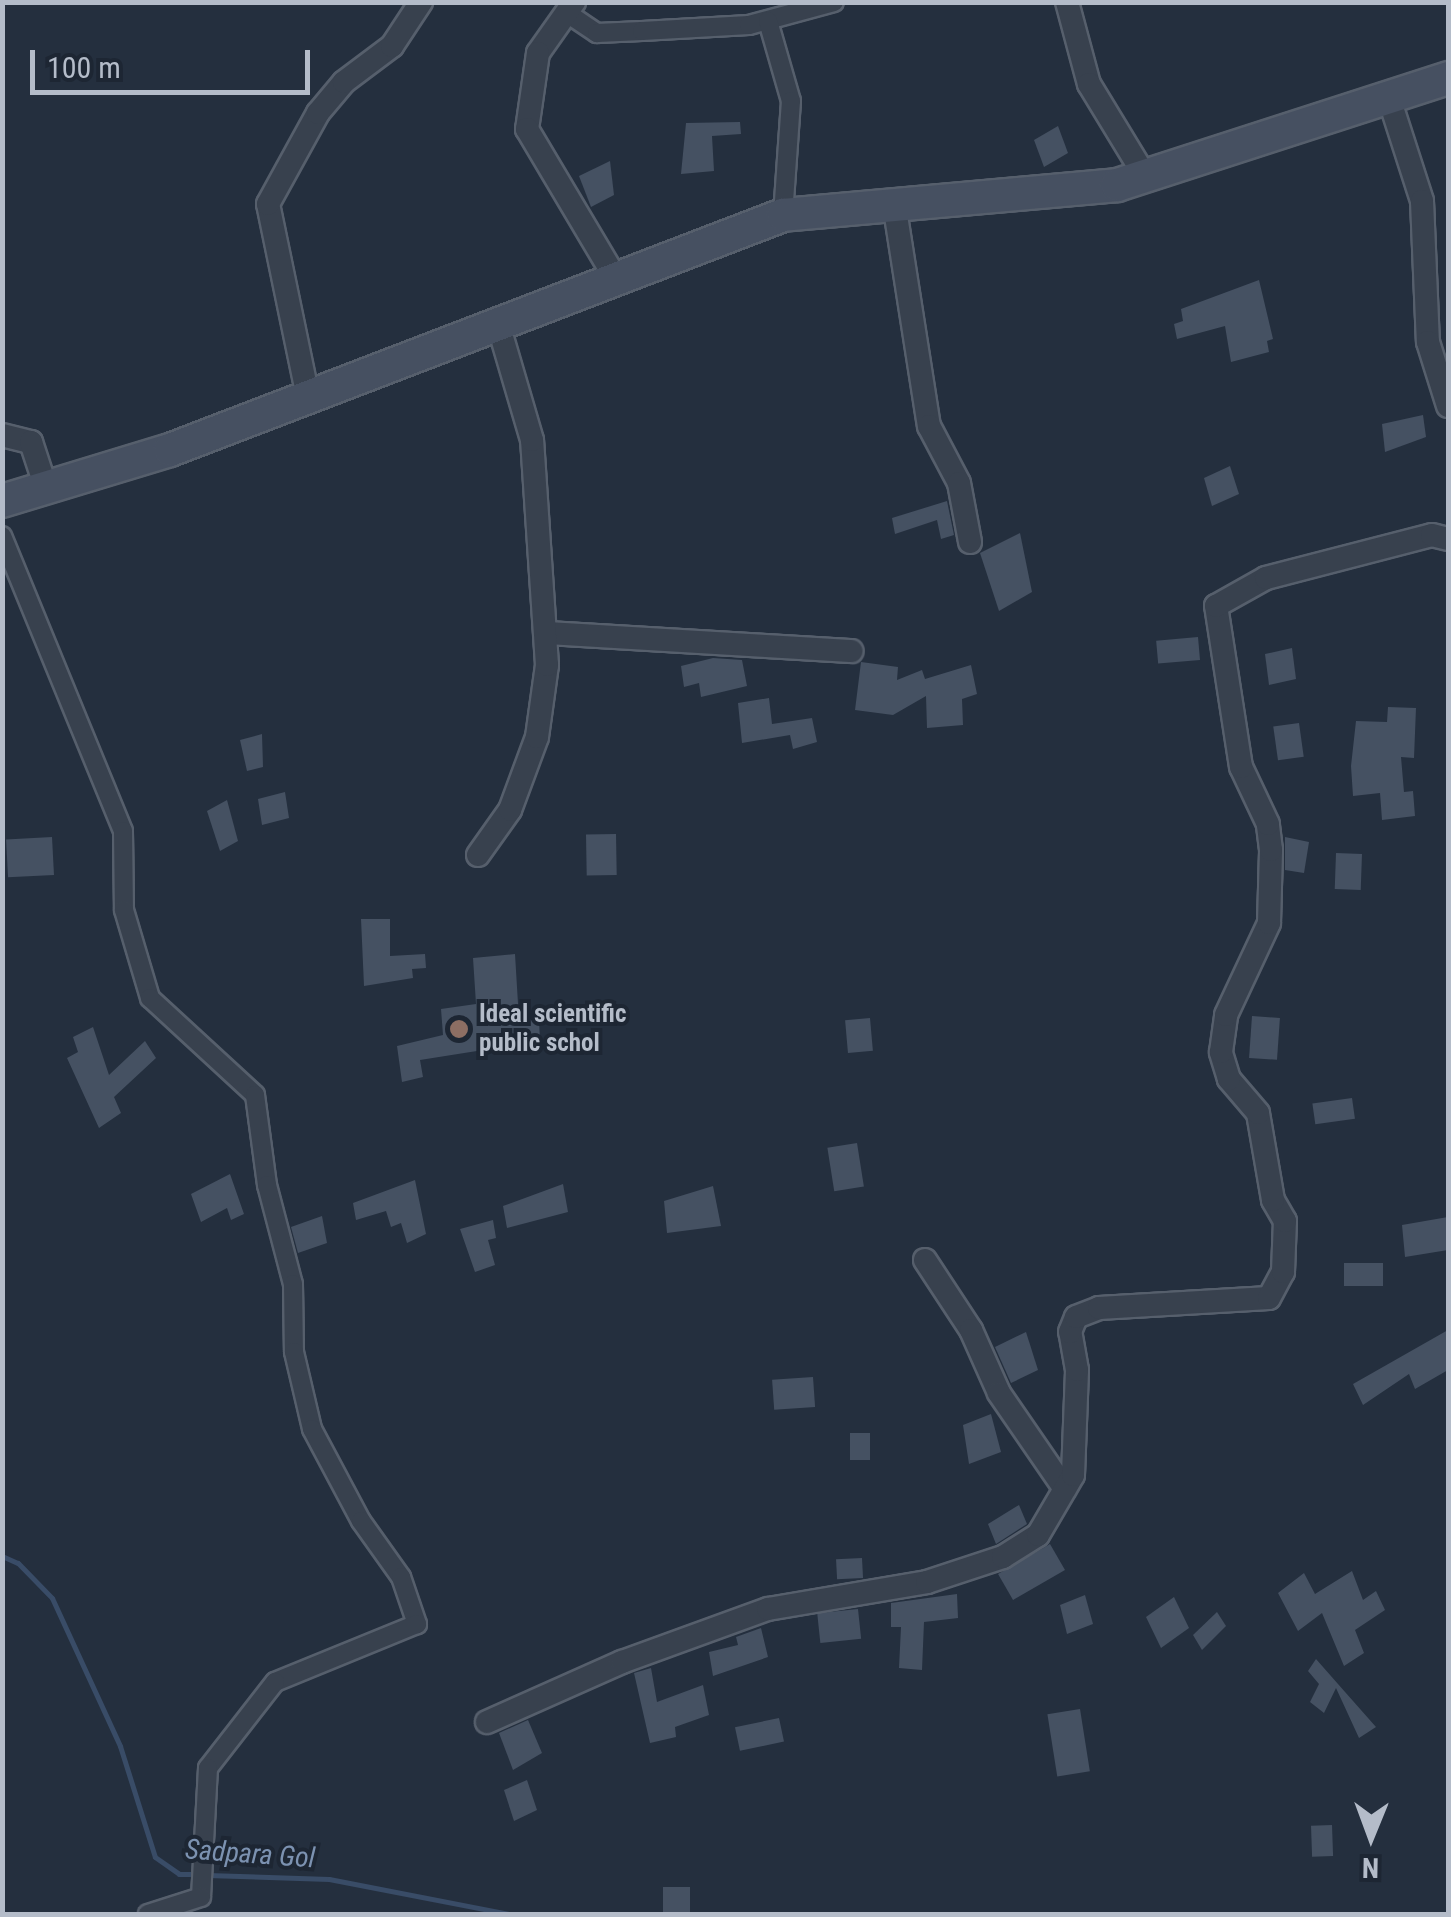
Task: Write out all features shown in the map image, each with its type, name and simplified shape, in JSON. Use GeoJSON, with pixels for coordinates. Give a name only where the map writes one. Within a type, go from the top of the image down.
{"type":"FeatureCollection","features":[{"type":"Feature","properties":{"kind":"main road"},"geometry":{"type":"LineString","coordinates":[[2,501],[170,450],[783,215],[1117,185],[1448,78]]}},
{"type":"Feature","properties":{"kind":"street"},"geometry":{"type":"LineString","coordinates":[[308,398],[268,204],[318,113],[392,46],[421,2]]}},
{"type":"Feature","properties":{"kind":"street"},"geometry":{"type":"LineString","coordinates":[[616,280],[527,129],[538,53],[570,8],[597,33],[768,21],[834,2]]}},
{"type":"Feature","properties":{"kind":"street"},"geometry":{"type":"LineString","coordinates":[[1066,2],[1090,84],[1145,176]]}},
{"type":"Feature","properties":{"kind":"street"},"geometry":{"type":"LineString","coordinates":[[768,21],[791,100],[783,215]]}},
{"type":"Feature","properties":{"kind":"street"},"geometry":{"type":"LineString","coordinates":[[1389,98],[1422,201],[1428,342],[1448,406]]}},
{"type":"Feature","properties":{"kind":"street"},"geometry":{"type":"LineString","coordinates":[[894,203],[930,426],[958,483],[970,542]]}},
{"type":"Feature","properties":{"kind":"street"},"geometry":{"type":"LineString","coordinates":[[478,855],[510,810],[537,737],[546,633],[532,440],[498,324]]}},
{"type":"Feature","properties":{"kind":"street"},"geometry":{"type":"LineString","coordinates":[[2,435],[32,442],[46,488]]}},
{"type":"Feature","properties":{"kind":"street"},"geometry":{"type":"LineString","coordinates":[[2,536],[123,831],[124,910],[150,998],[255,1095],[267,1185],[293,1284],[294,1352],[312,1429],[361,1521],[401,1577],[417,1624],[275,1682],[208,1768],[201,1891],[148,1914]]}},
{"type":"Feature","properties":{"kind":"street"},"geometry":{"type":"LineString","coordinates":[[487,1722],[622,1662],[768,1608],[927,1582],[1003,1557],[1038,1535],[1076,1467],[1070,1423],[1077,1370],[1070,1332],[1076,1317],[1100,1308],[1263,1303],[1283,1272],[1288,1243],[1258,1113],[1222,1065],[1226,1015],[1268,922],[1271,850],[1268,824],[1242,767],[1216,606],[1266,578],[1432,536],[1448,538]]}},
{"type":"Feature","properties":{"kind":"street"},"geometry":{"type":"LineString","coordinates":[[546,633],[851,651]]}},
{"type":"Feature","properties":{"kind":"street"},"geometry":{"type":"LineString","coordinates":[[925,1260],[971,1330],[1000,1393],[1066,1489]]}},
{"type":"Feature","properties":{"kind":"building"},"geometry":{"type":"Polygon","coordinates":[[[740,122],[741,134],[712,136],[714,171],[681,174],[686,123],[740,122]]]}},
{"type":"Feature","properties":{"kind":"building"},"geometry":{"type":"Polygon","coordinates":[[[1058,126],[1068,153],[1044,167],[1034,140],[1058,126]]]}},
{"type":"Feature","properties":{"kind":"building"},"geometry":{"type":"Polygon","coordinates":[[[610,161],[614,195],[591,207],[579,176],[610,161]]]}},
{"type":"Feature","properties":{"kind":"building"},"geometry":{"type":"Polygon","coordinates":[[[1259,280],[1273,339],[1267,341],[1269,352],[1231,362],[1225,326],[1177,339],[1174,324],[1183,321],[1181,309],[1259,280]]]}},
{"type":"Feature","properties":{"kind":"building"},"geometry":{"type":"Polygon","coordinates":[[[1423,415],[1426,437],[1385,452],[1382,424],[1423,415]]]}},
{"type":"Feature","properties":{"kind":"building"},"geometry":{"type":"Polygon","coordinates":[[[1230,466],[1239,494],[1212,506],[1204,478],[1230,466]]]}},
{"type":"Feature","properties":{"kind":"building"},"geometry":{"type":"Polygon","coordinates":[[[947,501],[954,535],[941,539],[937,520],[895,534],[892,518],[947,501]]]}},
{"type":"Feature","properties":{"kind":"building"},"geometry":{"type":"Polygon","coordinates":[[[1020,533],[1032,592],[999,611],[980,553],[1020,533]]]}},
{"type":"Feature","properties":{"kind":"building"},"geometry":{"type":"Polygon","coordinates":[[[1198,637],[1200,660],[1158,664],[1156,641],[1198,637]]]}},
{"type":"Feature","properties":{"kind":"building"},"geometry":{"type":"Polygon","coordinates":[[[1292,648],[1296,679],[1269,685],[1265,654],[1292,648]]]}},
{"type":"Feature","properties":{"kind":"building"},"geometry":{"type":"Polygon","coordinates":[[[713,658],[742,660],[747,686],[701,697],[699,683],[684,687],[681,666],[713,658]]]}},
{"type":"Feature","properties":{"kind":"building"},"geometry":{"type":"Polygon","coordinates":[[[861,662],[898,667],[897,680],[922,670],[925,679],[971,665],[977,694],[962,699],[963,725],[927,728],[926,696],[893,715],[855,710],[861,662]]]}},
{"type":"Feature","properties":{"kind":"building"},"geometry":{"type":"Polygon","coordinates":[[[769,698],[772,724],[812,718],[817,742],[793,749],[790,735],[742,743],[738,703],[769,698]]]}},
{"type":"Feature","properties":{"kind":"building"},"geometry":{"type":"Polygon","coordinates":[[[1388,707],[1416,708],[1414,758],[1401,757],[1404,792],[1413,791],[1415,816],[1382,820],[1380,793],[1353,796],[1351,766],[1356,721],[1387,722],[1388,707]]]}},
{"type":"Feature","properties":{"kind":"building"},"geometry":{"type":"Polygon","coordinates":[[[1299,723],[1304,757],[1278,760],[1273,727],[1299,723]]]}},
{"type":"Feature","properties":{"kind":"building"},"geometry":{"type":"Polygon","coordinates":[[[262,734],[263,767],[247,771],[240,740],[262,734]]]}},
{"type":"Feature","properties":{"kind":"building"},"geometry":{"type":"Polygon","coordinates":[[[285,792],[289,818],[262,825],[258,799],[285,792]]]}},
{"type":"Feature","properties":{"kind":"building"},"geometry":{"type":"Polygon","coordinates":[[[227,800],[238,841],[220,851],[207,811],[227,800]]]}},
{"type":"Feature","properties":{"kind":"building"},"geometry":{"type":"Polygon","coordinates":[[[616,834],[617,875],[587,876],[586,835],[616,834]]]}},
{"type":"Feature","properties":{"kind":"building"},"geometry":{"type":"Polygon","coordinates":[[[52,837],[54,875],[8,877],[6,839],[52,837]]]}},
{"type":"Feature","properties":{"kind":"building"},"geometry":{"type":"Polygon","coordinates":[[[1285,837],[1309,842],[1304,873],[1285,870],[1285,837]]]}},
{"type":"Feature","properties":{"kind":"building"},"geometry":{"type":"Polygon","coordinates":[[[1336,853],[1362,854],[1361,890],[1335,889],[1336,853]]]}},
{"type":"Feature","properties":{"kind":"building"},"geometry":{"type":"Polygon","coordinates":[[[361,919],[390,919],[390,956],[425,954],[426,968],[412,969],[413,978],[364,986],[361,919]]]}},
{"type":"Feature","properties":{"kind":"building"},"geometry":{"type":"Polygon","coordinates":[[[515,954],[519,1020],[539,1019],[540,1041],[420,1060],[423,1077],[402,1082],[397,1046],[443,1035],[441,1009],[476,1004],[473,958],[515,954]]]}},
{"type":"Feature","properties":{"kind":"building"},"geometry":{"type":"Polygon","coordinates":[[[1252,1016],[1280,1018],[1277,1060],[1249,1058],[1252,1016]]]}},
{"type":"Feature","properties":{"kind":"building"},"geometry":{"type":"Polygon","coordinates":[[[870,1018],[873,1051],[848,1053],[845,1020],[870,1018]]]}},
{"type":"Feature","properties":{"kind":"building"},"geometry":{"type":"Polygon","coordinates":[[[93,1027],[109,1075],[145,1041],[156,1058],[114,1097],[121,1113],[99,1128],[67,1058],[78,1052],[73,1037],[93,1027]]]}},
{"type":"Feature","properties":{"kind":"building"},"geometry":{"type":"Polygon","coordinates":[[[1352,1098],[1355,1119],[1315,1124],[1312,1104],[1352,1098]]]}},
{"type":"Feature","properties":{"kind":"building"},"geometry":{"type":"Polygon","coordinates":[[[857,1143],[864,1186],[834,1191],[827,1148],[857,1143]]]}},
{"type":"Feature","properties":{"kind":"building"},"geometry":{"type":"Polygon","coordinates":[[[230,1174],[244,1214],[231,1220],[227,1208],[201,1222],[191,1194],[230,1174]]]}},
{"type":"Feature","properties":{"kind":"building"},"geometry":{"type":"Polygon","coordinates":[[[415,1180],[426,1234],[407,1243],[401,1223],[391,1227],[386,1211],[356,1220],[353,1203],[415,1180]]]}},
{"type":"Feature","properties":{"kind":"building"},"geometry":{"type":"Polygon","coordinates":[[[563,1184],[568,1212],[507,1228],[503,1206],[563,1184]]]}},
{"type":"Feature","properties":{"kind":"building"},"geometry":{"type":"Polygon","coordinates":[[[713,1186],[721,1226],[667,1233],[664,1201],[713,1186]]]}},
{"type":"Feature","properties":{"kind":"building"},"geometry":{"type":"Polygon","coordinates":[[[322,1216],[327,1243],[298,1253],[291,1227],[322,1216]]]}},
{"type":"Feature","properties":{"kind":"building"},"geometry":{"type":"Polygon","coordinates":[[[1448,1217],[1448,1250],[1405,1257],[1402,1225],[1448,1217]]]}},
{"type":"Feature","properties":{"kind":"building"},"geometry":{"type":"Polygon","coordinates":[[[493,1220],[496,1238],[488,1240],[495,1265],[475,1272],[460,1229],[493,1220]]]}},
{"type":"Feature","properties":{"kind":"building"},"geometry":{"type":"Polygon","coordinates":[[[1344,1263],[1383,1263],[1383,1286],[1344,1286],[1344,1263]]]}},
{"type":"Feature","properties":{"kind":"building"},"geometry":{"type":"Polygon","coordinates":[[[1448,1330],[1448,1370],[1415,1389],[1409,1374],[1363,1405],[1353,1384],[1448,1330]]]}},
{"type":"Feature","properties":{"kind":"building"},"geometry":{"type":"Polygon","coordinates":[[[1026,1332],[1038,1370],[1011,1383],[995,1347],[1026,1332]]]}},
{"type":"Feature","properties":{"kind":"building"},"geometry":{"type":"Polygon","coordinates":[[[813,1377],[815,1407],[774,1410],[772,1380],[813,1377]]]}},
{"type":"Feature","properties":{"kind":"building"},"geometry":{"type":"Polygon","coordinates":[[[991,1414],[1001,1452],[969,1464],[963,1425],[991,1414]]]}},
{"type":"Feature","properties":{"kind":"building"},"geometry":{"type":"Polygon","coordinates":[[[850,1433],[870,1433],[870,1460],[850,1460],[850,1433]]]}},
{"type":"Feature","properties":{"kind":"building"},"geometry":{"type":"Polygon","coordinates":[[[1019,1505],[1027,1524],[996,1544],[988,1524],[1019,1505]]]}},
{"type":"Feature","properties":{"kind":"building"},"geometry":{"type":"Polygon","coordinates":[[[1050,1544],[1065,1570],[1013,1600],[998,1574],[1050,1544]]]}},
{"type":"Feature","properties":{"kind":"building"},"geometry":{"type":"Polygon","coordinates":[[[862,1558],[863,1578],[837,1579],[836,1559],[862,1558]]]}},
{"type":"Feature","properties":{"kind":"building"},"geometry":{"type":"Polygon","coordinates":[[[1352,1571],[1363,1600],[1376,1591],[1385,1610],[1355,1630],[1364,1653],[1344,1666],[1322,1613],[1298,1631],[1278,1593],[1304,1573],[1315,1594],[1352,1571]]]}},
{"type":"Feature","properties":{"kind":"building"},"geometry":{"type":"Polygon","coordinates":[[[957,1594],[958,1618],[924,1622],[922,1670],[899,1668],[901,1627],[891,1627],[891,1603],[957,1594]]]}},
{"type":"Feature","properties":{"kind":"building"},"geometry":{"type":"Polygon","coordinates":[[[1085,1595],[1093,1624],[1067,1634],[1060,1605],[1085,1595]]]}},
{"type":"Feature","properties":{"kind":"building"},"geometry":{"type":"Polygon","coordinates":[[[1174,1597],[1189,1628],[1161,1648],[1146,1617],[1174,1597]]]}},
{"type":"Feature","properties":{"kind":"building"},"geometry":{"type":"Polygon","coordinates":[[[858,1609],[861,1639],[820,1643],[817,1613],[858,1609]]]}},
{"type":"Feature","properties":{"kind":"building"},"geometry":{"type":"Polygon","coordinates":[[[1217,1612],[1226,1626],[1202,1650],[1193,1635],[1217,1612]]]}},
{"type":"Feature","properties":{"kind":"building"},"geometry":{"type":"Polygon","coordinates":[[[761,1628],[768,1657],[713,1676],[709,1652],[738,1645],[736,1637],[761,1628]]]}},
{"type":"Feature","properties":{"kind":"building"},"geometry":{"type":"Polygon","coordinates":[[[1316,1659],[1376,1727],[1359,1738],[1336,1688],[1324,1713],[1310,1702],[1319,1684],[1308,1671],[1316,1659]]]}},
{"type":"Feature","properties":{"kind":"building"},"geometry":{"type":"Polygon","coordinates":[[[651,1668],[657,1702],[703,1685],[709,1715],[675,1727],[676,1737],[650,1743],[634,1673],[651,1668]]]}},
{"type":"Feature","properties":{"kind":"building"},"geometry":{"type":"Polygon","coordinates":[[[1080,1709],[1090,1771],[1057,1776],[1047,1714],[1080,1709]]]}},
{"type":"Feature","properties":{"kind":"building"},"geometry":{"type":"Polygon","coordinates":[[[779,1718],[784,1741],[740,1751],[735,1727],[779,1718]]]}},
{"type":"Feature","properties":{"kind":"building"},"geometry":{"type":"Polygon","coordinates":[[[528,1720],[542,1753],[513,1770],[499,1733],[528,1720]]]}},
{"type":"Feature","properties":{"kind":"building"},"geometry":{"type":"Polygon","coordinates":[[[527,1780],[537,1810],[514,1821],[504,1790],[527,1780]]]}},
{"type":"Feature","properties":{"kind":"building"},"geometry":{"type":"Polygon","coordinates":[[[1332,1825],[1333,1856],[1312,1857],[1311,1826],[1332,1825]]]}},
{"type":"Feature","properties":{"kind":"building"},"geometry":{"type":"Polygon","coordinates":[[[663,1887],[690,1887],[690,1913],[663,1913],[663,1887]]]}},
{"type":"Feature","properties":{"kind":"waterway","name":"Sadpara Gol"},"geometry":{"type":"LineString","coordinates":[[2,1556],[18,1563],[52,1598],[120,1746],[155,1857],[179,1874],[196,1874]]}},
{"type":"Feature","properties":{"kind":"waterway","name":"Sadpara Gol"},"geometry":{"type":"LineString","coordinates":[[207,1875],[329,1879],[509,1914]]}},
{"type":"Feature","properties":{"kind":"place","name":"Ideal scientific public schol"},"geometry":{"type":"Point","coordinates":[459,1029]}}]}
